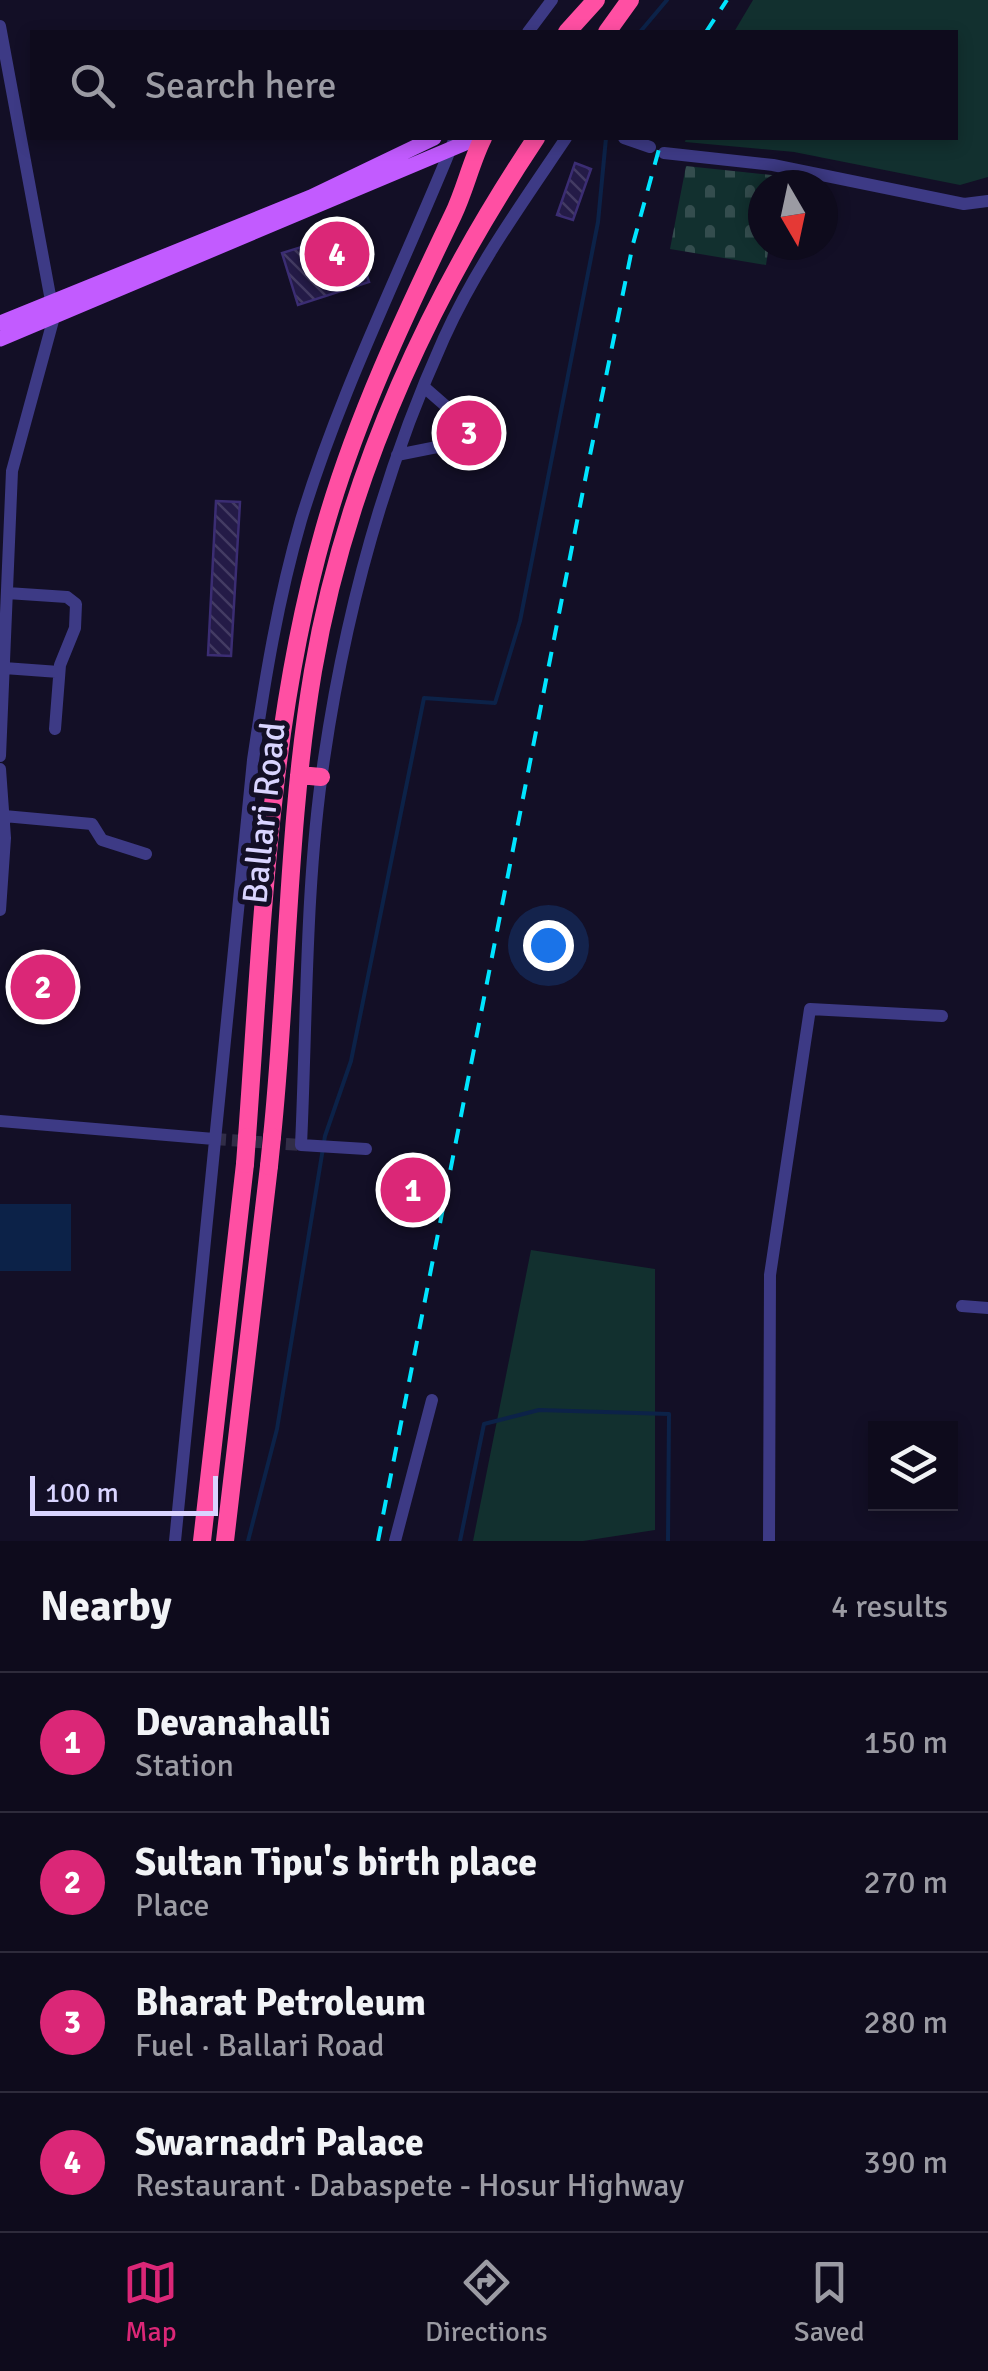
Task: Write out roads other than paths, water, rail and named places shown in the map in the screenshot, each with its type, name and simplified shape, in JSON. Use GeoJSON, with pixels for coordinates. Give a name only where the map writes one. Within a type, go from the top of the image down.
{"type":"FeatureCollection","features":[{"type":"Feature","properties":{"kind":"highway"},"geometry":{"type":"LineString","coordinates":[[569,30],[596,0]]}},
{"type":"Feature","properties":{"kind":"highway"},"geometry":{"type":"LineString","coordinates":[[608,30],[630,0]]}},
{"type":"Feature","properties":{"kind":"highway","name":"Ballari Road"},"geometry":{"type":"LineString","coordinates":[[202,1541],[245,1164],[276,773],[310,587],[325,527],[382,366],[455,211],[479,140]]}},
{"type":"Feature","properties":{"kind":"highway","name":"Ballari Road"},"geometry":{"type":"LineString","coordinates":[[225,1541],[272,1137],[299,775],[326,614],[367,466],[418,338],[476,232],[535,140]]}},
{"type":"Feature","properties":{"kind":"highway"},"geometry":{"type":"LineString","coordinates":[[299,775],[322,778]]}},
{"type":"Feature","properties":{"kind":"main road"},"geometry":{"type":"LineString","coordinates":[[0,339],[53,309],[311,197],[430,140]]}},
{"type":"Feature","properties":{"kind":"main road"},"geometry":{"type":"LineString","coordinates":[[0,322],[53,309],[317,209],[453,141]]}},
{"type":"Feature","properties":{"kind":"street"},"geometry":{"type":"LineString","coordinates":[[530,30],[552,0]]}},
{"type":"Feature","properties":{"kind":"street"},"geometry":{"type":"LineString","coordinates":[[0,26],[53,309],[6,491],[7,592],[0,756]]}},
{"type":"Feature","properties":{"kind":"street"},"geometry":{"type":"LineString","coordinates":[[366,1149],[301,1144],[322,778],[342,653],[397,455],[424,386],[484,260],[564,140]]}},
{"type":"Feature","properties":{"kind":"street"},"geometry":{"type":"LineString","coordinates":[[630,140],[650,147]]}},
{"type":"Feature","properties":{"kind":"street"},"geometry":{"type":"LineString","coordinates":[[175,1541],[253,760],[284,582],[326,445],[453,141]]}},
{"type":"Feature","properties":{"kind":"street"},"geometry":{"type":"LineString","coordinates":[[664,153],[773,165],[964,204],[988,201]]}},
{"type":"Feature","properties":{"kind":"street"},"geometry":{"type":"LineString","coordinates":[[397,455],[442,446],[448,408],[424,386]]}},
{"type":"Feature","properties":{"kind":"street"},"geometry":{"type":"LineString","coordinates":[[7,592],[67,597],[76,604],[76,628],[59,672],[55,729]]}},
{"type":"Feature","properties":{"kind":"street"},"geometry":{"type":"LineString","coordinates":[[4,668],[59,672]]}},
{"type":"Feature","properties":{"kind":"street"},"geometry":{"type":"LineString","coordinates":[[0,768],[4,816],[0,908]]}},
{"type":"Feature","properties":{"kind":"street"},"geometry":{"type":"LineString","coordinates":[[4,816],[92,824],[102,840],[146,854]]}},
{"type":"Feature","properties":{"kind":"street"},"geometry":{"type":"LineString","coordinates":[[769,1541],[770,1275],[810,1009],[942,1016]]}},
{"type":"Feature","properties":{"kind":"street"},"geometry":{"type":"LineString","coordinates":[[0,1122],[214,1139]]}},
{"type":"Feature","properties":{"kind":"street"},"geometry":{"type":"LineString","coordinates":[[962,1306],[988,1308]]}},
{"type":"Feature","properties":{"kind":"street"},"geometry":{"type":"LineString","coordinates":[[396,1541],[432,1400]]}},
{"type":"Feature","properties":{"kind":"water"},"geometry":{"type":"Polygon","coordinates":[[[0,1204],[71,1204],[71,1271],[0,1271],[0,1204]]]}},
{"type":"Feature","properties":{"kind":"waterway"},"geometry":{"type":"LineString","coordinates":[[642,30],[667,0]]}},
{"type":"Feature","properties":{"kind":"waterway"},"geometry":{"type":"LineString","coordinates":[[248,1541],[277,1429],[325,1136],[351,1061],[424,698],[495,703],[520,621],[598,222],[606,140]]}},
{"type":"Feature","properties":{"kind":"waterway"},"geometry":{"type":"LineString","coordinates":[[460,1541],[484,1424],[539,1410],[669,1414],[668,1541]]}},
{"type":"Feature","properties":{"kind":"tunnel"},"geometry":{"type":"LineString","coordinates":[[214,1139],[301,1145]]}},
{"type":"Feature","properties":{"kind":"railway"},"geometry":{"type":"LineString","coordinates":[[707,30],[727,0]]}},
{"type":"Feature","properties":{"kind":"railway"},"geometry":{"type":"LineString","coordinates":[[378,1541],[588,465],[633,244],[661,140]]}},
{"type":"Feature","properties":{"kind":"place","name":"Swarnadri Palace"},"geometry":{"type":"Point","coordinates":[337,254]}},
{"type":"Feature","properties":{"kind":"place","name":"Bharat Petroleum"},"geometry":{"type":"Point","coordinates":[469,433]}},
{"type":"Feature","properties":{"kind":"place","name":"Sultan Tipu's birth place"},"geometry":{"type":"Point","coordinates":[43,987]}},
{"type":"Feature","properties":{"kind":"place","name":"Devanahalli"},"geometry":{"type":"Point","coordinates":[413,1190]}}]}
